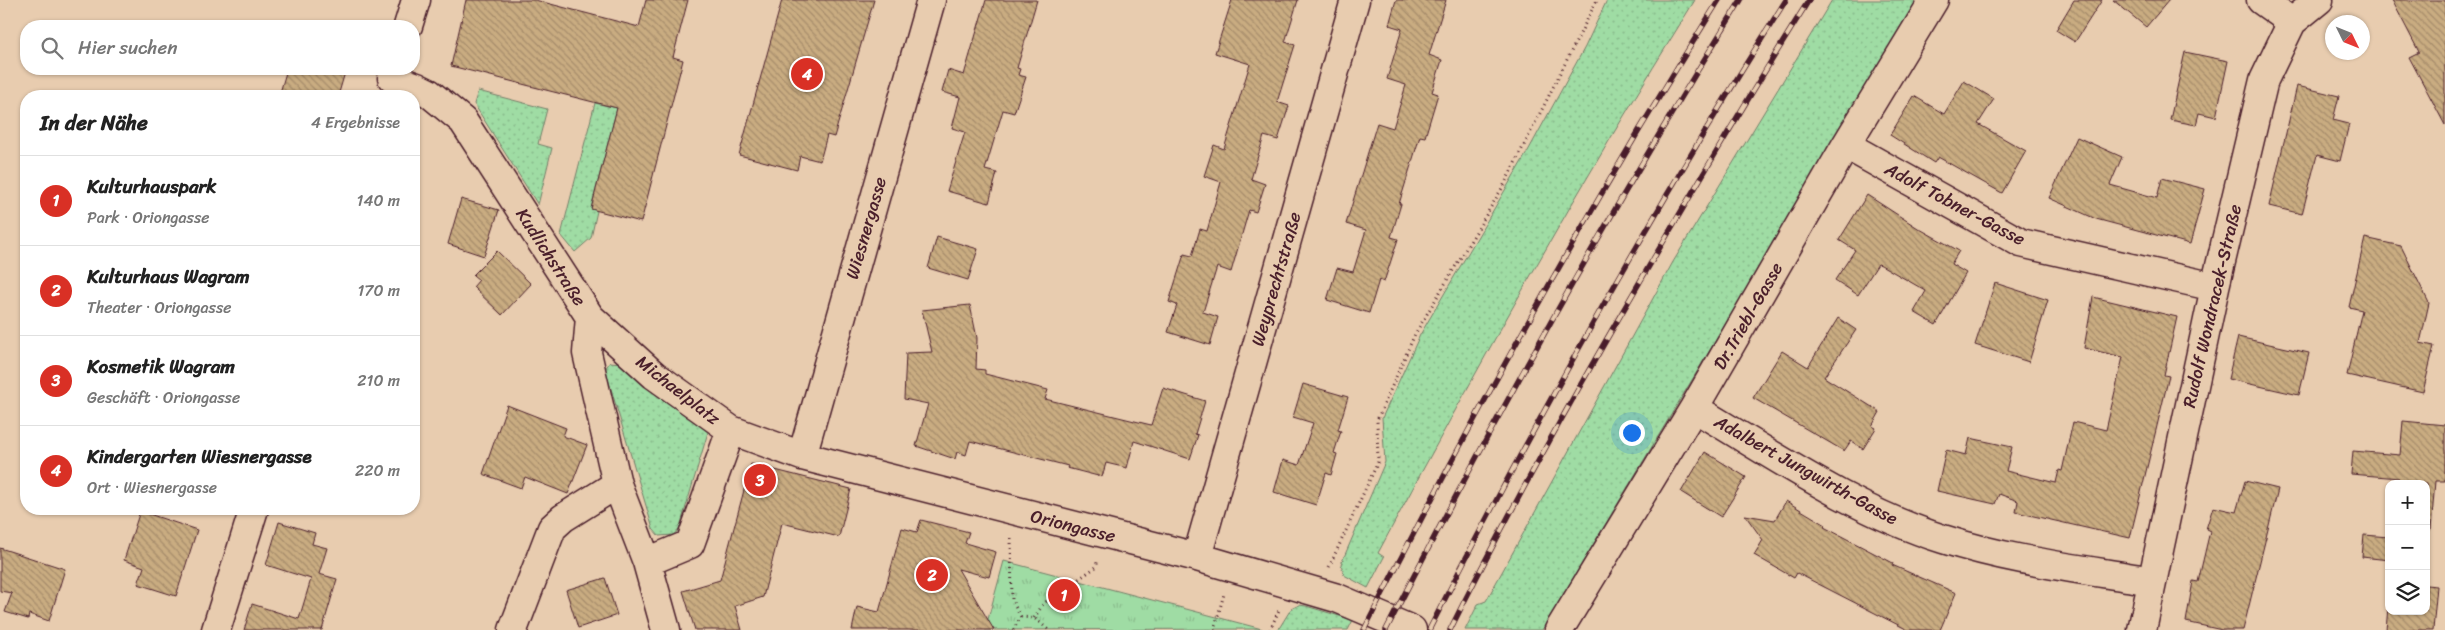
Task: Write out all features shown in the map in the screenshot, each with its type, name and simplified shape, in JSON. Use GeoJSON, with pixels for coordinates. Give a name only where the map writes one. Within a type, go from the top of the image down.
{"type":"FeatureCollection","features":[{"type":"Feature","properties":{"kind":"street"},"geometry":{"type":"LineString","coordinates":[[410,20],[416,0]]}},
{"type":"Feature","properties":{"kind":"street","name":"Wiesnergasse"},"geometry":{"type":"LineString","coordinates":[[802,456],[931,0]]}},
{"type":"Feature","properties":{"kind":"street","name":"Weyprechtstraße"},"geometry":{"type":"LineString","coordinates":[[1197,557],[1355,0]]}},
{"type":"Feature","properties":{"kind":"street","name":"Dr.Triebl-Gasse"},"geometry":{"type":"LineString","coordinates":[[1559,630],[1694,408],[1846,145],[1934,0]]}},
{"type":"Feature","properties":{"kind":"street"},"geometry":{"type":"LineString","coordinates":[[2261,0],[2292,22]]}},
{"type":"Feature","properties":{"kind":"street","name":"Rudolf Wondracek-Straße"},"geometry":{"type":"LineString","coordinates":[[2142,630],[2215,287],[2264,80],[2292,22],[2319,0]]}},
{"type":"Feature","properties":{"kind":"street","name":"Kudlichstraße"},"geometry":{"type":"LineString","coordinates":[[391,81],[417,86],[429,93],[463,122],[590,317],[587,353],[617,484],[647,562],[666,630]]}},
{"type":"Feature","properties":{"kind":"street","name":"Adolf Tobner-Gasse"},"geometry":{"type":"LineString","coordinates":[[1846,145],[2021,243],[2215,287]]}},
{"type":"Feature","properties":{"kind":"street","name":"Michaelplatz"},"geometry":{"type":"LineString","coordinates":[[590,317],[654,375],[731,430],[690,544],[647,562]]}},
{"type":"Feature","properties":{"kind":"street","name":"Adalbert Jungwirth-Gasse"},"geometry":{"type":"LineString","coordinates":[[1694,408],[1883,516],[1942,539],[1995,554],[2152,581]]}},
{"type":"Feature","properties":{"kind":"street","name":"Oriongasse"},"geometry":{"type":"LineString","coordinates":[[731,430],[802,456],[1197,557],[1317,592],[1337,598],[1412,630]]}},
{"type":"Feature","properties":{"kind":"street"},"geometry":{"type":"LineString","coordinates":[[513,630],[552,528],[563,518],[617,484]]}},
{"type":"Feature","properties":{"kind":"street"},"geometry":{"type":"LineString","coordinates":[[216,630],[252,515]]}},
{"type":"Feature","properties":{"kind":"path"},"geometry":{"type":"LineString","coordinates":[[1317,592],[1378,462],[1377,420],[1415,334],[1504,185],[1597,0]]}},
{"type":"Feature","properties":{"kind":"path"},"geometry":{"type":"LineString","coordinates":[[1014,511],[1010,578],[1012,601],[1021,617]]}},
{"type":"Feature","properties":{"kind":"path"},"geometry":{"type":"LineString","coordinates":[[1034,618],[1044,603],[1096,567],[1106,534]]}},
{"type":"Feature","properties":{"kind":"path"},"geometry":{"type":"LineString","coordinates":[[1214,630],[1231,567]]}},
{"type":"Feature","properties":{"kind":"path"},"geometry":{"type":"LineString","coordinates":[[1021,617],[1034,618],[1049,630]]}},
{"type":"Feature","properties":{"kind":"path"},"geometry":{"type":"LineString","coordinates":[[1013,630],[1021,617]]}},
{"type":"Feature","properties":{"kind":"green space"},"geometry":{"type":"Polygon","coordinates":[[[1607,0],[1695,0],[1571,205],[1492,343],[1378,553],[1384,557],[1368,588],[1344,575],[1341,564],[1385,462],[1382,418],[1420,335],[1528,151],[1585,47],[1607,0]]]}},
{"type":"Feature","properties":{"kind":"green space"},"geometry":{"type":"Polygon","coordinates":[[[1832,0],[1920,0],[1542,630],[1465,630],[1478,604],[1486,601],[1673,262],[1832,0]]]}},
{"type":"Feature","properties":{"kind":"green space"},"geometry":{"type":"Polygon","coordinates":[[[478,91],[547,109],[538,144],[552,148],[538,205],[474,104],[478,91]]]}},
{"type":"Feature","properties":{"kind":"green space"},"geometry":{"type":"Polygon","coordinates":[[[595,103],[617,108],[591,208],[597,211],[591,238],[575,252],[561,235],[595,103]]]}},
{"type":"Feature","properties":{"kind":"green space"},"geometry":{"type":"Polygon","coordinates":[[[610,362],[622,363],[708,432],[679,530],[673,535],[659,536],[653,529],[605,369],[610,362]]]}},
{"type":"Feature","properties":{"kind":"green space"},"geometry":{"type":"Polygon","coordinates":[[[1004,561],[1262,629],[985,630],[1004,561]]]}},
{"type":"Feature","properties":{"kind":"green space"},"geometry":{"type":"Polygon","coordinates":[[[1299,605],[1353,620],[1348,630],[1278,630],[1291,609],[1299,605]]]}},
{"type":"Feature","properties":{"kind":"building"},"geometry":{"type":"Polygon","coordinates":[[[466,0],[535,0],[639,27],[646,0],[688,0],[673,57],[683,60],[641,222],[591,209],[617,108],[451,66],[466,0]]]}},
{"type":"Feature","properties":{"kind":"building"},"geometry":{"type":"Polygon","coordinates":[[[782,0],[874,0],[834,137],[827,135],[820,161],[800,156],[797,170],[739,155],[782,0]]]}},
{"type":"Feature","properties":{"kind":"building"},"geometry":{"type":"Polygon","coordinates":[[[986,0],[1037,0],[1017,68],[1020,69],[1018,75],[1026,77],[1014,113],[1003,110],[985,170],[997,173],[989,203],[947,191],[965,132],[952,128],[960,97],[942,92],[948,70],[964,75],[986,0]]]}},
{"type":"Feature","properties":{"kind":"building"},"geometry":{"type":"Polygon","coordinates":[[[1232,0],[1298,0],[1285,42],[1295,45],[1277,102],[1289,106],[1278,140],[1264,136],[1251,179],[1265,184],[1256,212],[1249,210],[1231,272],[1217,267],[1203,312],[1218,317],[1210,345],[1168,332],[1177,305],[1169,302],[1184,254],[1192,256],[1200,229],[1207,231],[1221,182],[1204,176],[1214,145],[1224,149],[1250,64],[1215,53],[1232,0]]]}},
{"type":"Feature","properties":{"kind":"building"},"geometry":{"type":"Polygon","coordinates":[[[1396,0],[1446,0],[1429,55],[1442,60],[1432,92],[1438,94],[1425,137],[1420,136],[1399,204],[1401,204],[1391,237],[1398,239],[1384,282],[1379,280],[1369,313],[1327,300],[1337,268],[1353,272],[1366,230],[1346,224],[1377,123],[1393,128],[1406,85],[1387,79],[1402,29],[1389,25],[1396,0]]]}},
{"type":"Feature","properties":{"kind":"building"},"geometry":{"type":"Polygon","coordinates":[[[2074,0],[2102,0],[2075,42],[2056,30],[2074,0]]]}},
{"type":"Feature","properties":{"kind":"building"},"geometry":{"type":"Polygon","coordinates":[[[2113,0],[2169,0],[2146,27],[2113,0]]]}},
{"type":"Feature","properties":{"kind":"building"},"geometry":{"type":"Polygon","coordinates":[[[2392,0],[2445,0],[2445,125],[2409,57],[2419,52],[2392,0]]]}},
{"type":"Feature","properties":{"kind":"building"},"geometry":{"type":"Polygon","coordinates":[[[2185,52],[2228,61],[2216,117],[2199,113],[2196,125],[2170,120],[2185,52]]]}},
{"type":"Feature","properties":{"kind":"building"},"geometry":{"type":"Polygon","coordinates":[[[285,75],[344,75],[340,90],[281,90],[285,75]]]}},
{"type":"Feature","properties":{"kind":"building"},"geometry":{"type":"Polygon","coordinates":[[[1964,81],[1994,99],[1978,124],[2026,151],[2002,193],[1938,157],[1934,163],[1890,135],[1914,96],[1944,114],[1964,81]]]}},
{"type":"Feature","properties":{"kind":"building"},"geometry":{"type":"Polygon","coordinates":[[[2297,86],[2339,96],[2333,120],[2349,124],[2340,161],[2317,155],[2302,214],[2269,206],[2297,86]]]}},
{"type":"Feature","properties":{"kind":"building"},"geometry":{"type":"Polygon","coordinates":[[[2077,137],[2122,157],[2110,185],[2157,198],[2162,178],[2205,189],[2190,244],[2096,219],[2049,198],[2077,137]]]}},
{"type":"Feature","properties":{"kind":"building"},"geometry":{"type":"Polygon","coordinates":[[[1867,195],[1918,228],[1959,251],[1951,264],[1966,273],[1936,325],[1914,312],[1926,291],[1881,265],[1878,264],[1858,295],[1835,280],[1855,250],[1839,240],[1867,195]]]}},
{"type":"Feature","properties":{"kind":"building"},"geometry":{"type":"Polygon","coordinates":[[[461,199],[499,210],[484,256],[448,244],[461,199]]]}},
{"type":"Feature","properties":{"kind":"building"},"geometry":{"type":"Polygon","coordinates":[[[937,237],[978,249],[968,280],[928,268],[937,237]]]}},
{"type":"Feature","properties":{"kind":"building"},"geometry":{"type":"Polygon","coordinates":[[[2365,238],[2401,246],[2429,303],[2420,343],[2434,346],[2423,392],[2347,375],[2362,310],[2349,307],[2365,238]]]}},
{"type":"Feature","properties":{"kind":"building"},"geometry":{"type":"Polygon","coordinates":[[[497,251],[531,284],[502,315],[473,287],[479,280],[473,275],[497,251]]]}},
{"type":"Feature","properties":{"kind":"building"},"geometry":{"type":"Polygon","coordinates":[[[1995,283],[2048,300],[2029,362],[1975,345],[1995,283]]]}},
{"type":"Feature","properties":{"kind":"building"},"geometry":{"type":"Polygon","coordinates":[[[2093,297],[2177,317],[2164,375],[2169,376],[2130,538],[2016,512],[2018,501],[1999,494],[1995,504],[1937,491],[1946,450],[1966,455],[1970,438],[2012,447],[2006,471],[2056,483],[2059,470],[2062,471],[2073,422],[2106,430],[2123,357],[2084,348],[2093,297]]]}},
{"type":"Feature","properties":{"kind":"building"},"geometry":{"type":"Polygon","coordinates":[[[970,305],[977,338],[976,369],[985,370],[985,374],[1048,390],[1045,399],[1151,425],[1163,388],[1205,401],[1195,434],[1198,435],[1190,459],[1134,441],[1127,468],[1106,463],[1102,477],[1067,468],[1068,466],[970,441],[966,455],[957,452],[955,459],[916,446],[928,404],[904,399],[906,353],[932,352],[922,310],[970,305]]]}},
{"type":"Feature","properties":{"kind":"building"},"geometry":{"type":"Polygon","coordinates":[[[1838,318],[1856,330],[1824,377],[1880,412],[1872,426],[1876,428],[1863,449],[1851,441],[1844,451],[1753,398],[1782,351],[1808,367],[1838,318]]]}},
{"type":"Feature","properties":{"kind":"building"},"geometry":{"type":"Polygon","coordinates":[[[2238,337],[2309,353],[2299,395],[2228,379],[2238,337]]]}},
{"type":"Feature","properties":{"kind":"building"},"geometry":{"type":"Polygon","coordinates":[[[1303,384],[1348,397],[1338,430],[1341,431],[1334,453],[1337,454],[1331,475],[1326,473],[1316,505],[1274,492],[1283,460],[1299,465],[1313,423],[1293,417],[1303,384]]]}},
{"type":"Feature","properties":{"kind":"building"},"geometry":{"type":"Polygon","coordinates":[[[507,405],[566,428],[563,436],[587,445],[568,494],[525,477],[521,488],[483,474],[507,405]]]}},
{"type":"Feature","properties":{"kind":"building"},"geometry":{"type":"Polygon","coordinates":[[[2403,421],[2445,425],[2445,481],[2435,481],[2431,530],[2430,480],[2399,480],[2399,478],[2351,474],[2353,451],[2400,455],[2403,421]]]}},
{"type":"Feature","properties":{"kind":"building"},"geometry":{"type":"Polygon","coordinates":[[[1705,452],[1746,477],[1721,517],[1681,492],[1705,452]]]}},
{"type":"Feature","properties":{"kind":"building"},"geometry":{"type":"Polygon","coordinates":[[[751,464],[851,489],[839,537],[782,523],[763,597],[735,606],[742,630],[695,630],[683,591],[720,580],[751,464]]]}},
{"type":"Feature","properties":{"kind":"building"},"geometry":{"type":"Polygon","coordinates":[[[2245,481],[2278,489],[2243,630],[2222,630],[2186,622],[2193,581],[2198,582],[2210,531],[2206,529],[2213,507],[2236,512],[2245,481]]]}},
{"type":"Feature","properties":{"kind":"building"},"geometry":{"type":"Polygon","coordinates":[[[1786,501],[1826,525],[1824,527],[1893,563],[1892,565],[1956,593],[1940,630],[1908,630],[1797,573],[1794,578],[1754,555],[1763,540],[1745,515],[1775,520],[1786,501]]]}},
{"type":"Feature","properties":{"kind":"building"},"geometry":{"type":"Polygon","coordinates":[[[139,515],[152,515],[197,530],[176,596],[138,584],[144,567],[124,560],[139,515]]]}},
{"type":"Feature","properties":{"kind":"building"},"geometry":{"type":"Polygon","coordinates":[[[921,520],[969,532],[965,543],[996,552],[989,577],[958,569],[994,630],[852,630],[857,607],[879,612],[902,528],[917,532],[921,520]]]}},
{"type":"Feature","properties":{"kind":"building"},"geometry":{"type":"Polygon","coordinates":[[[279,522],[315,533],[312,544],[327,548],[319,574],[337,579],[322,630],[244,630],[252,604],[299,619],[311,579],[266,565],[279,522]]]}},
{"type":"Feature","properties":{"kind":"building"},"geometry":{"type":"Polygon","coordinates":[[[2364,535],[2385,537],[2385,560],[2362,557],[2364,535]]]}},
{"type":"Feature","properties":{"kind":"building"},"geometry":{"type":"Polygon","coordinates":[[[0,548],[65,569],[49,621],[29,614],[28,619],[5,612],[12,593],[0,591],[0,548]]]}},
{"type":"Feature","properties":{"kind":"building"},"geometry":{"type":"Polygon","coordinates":[[[605,578],[617,615],[578,628],[566,590],[605,578]]]}},
{"type":"Feature","properties":{"kind":"building"},"geometry":{"type":"Polygon","coordinates":[[[2430,585],[2437,586],[2433,630],[2386,630],[2387,615],[2430,615],[2430,585]]]}},
{"type":"Feature","properties":{"kind":"railway"},"geometry":{"type":"LineString","coordinates":[[1364,630],[1447,470],[1534,311],[1625,154],[1719,0]]}},
{"type":"Feature","properties":{"kind":"railway"},"geometry":{"type":"LineString","coordinates":[[1386,630],[1470,470],[1557,311],[1647,155],[1741,0]]}},
{"type":"Feature","properties":{"kind":"railway"},"geometry":{"type":"LineString","coordinates":[[1429,630],[1470,550],[1600,311],[1691,154],[1786,0]]}},
{"type":"Feature","properties":{"kind":"railway"},"geometry":{"type":"LineString","coordinates":[[1450,630],[1518,499],[1589,370],[1701,177],[1809,0]]}},
{"type":"Feature","properties":{"kind":"place","name":"Kindergarten Wiesnergasse"},"geometry":{"type":"Point","coordinates":[807,74]}},
{"type":"Feature","properties":{"kind":"place","name":"Kosmetik Wagram"},"geometry":{"type":"Point","coordinates":[760,480]}},
{"type":"Feature","properties":{"kind":"place","name":"Kulturhaus Wagram"},"geometry":{"type":"Point","coordinates":[932,575]}},
{"type":"Feature","properties":{"kind":"place","name":"Kulturhauspark"},"geometry":{"type":"Point","coordinates":[1064,595]}}]}
